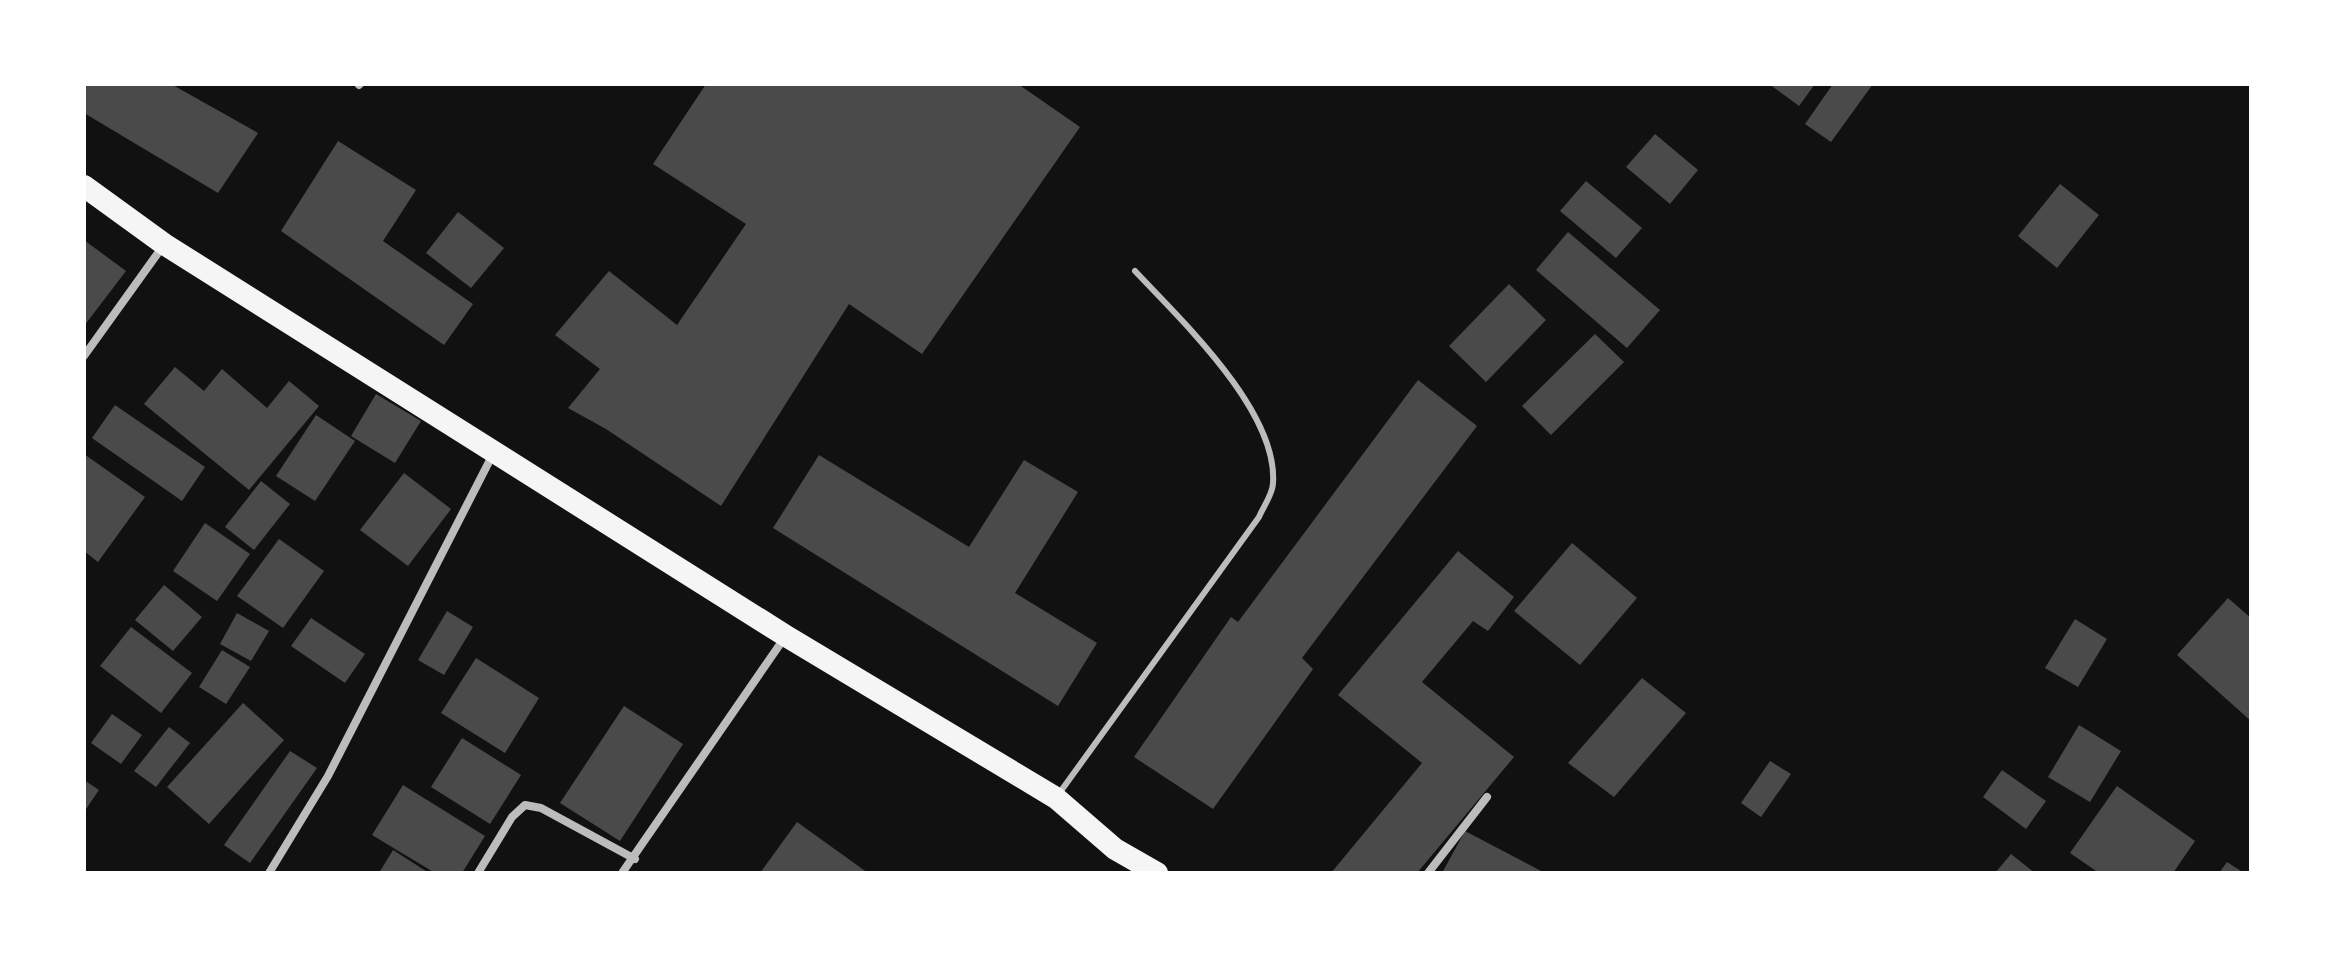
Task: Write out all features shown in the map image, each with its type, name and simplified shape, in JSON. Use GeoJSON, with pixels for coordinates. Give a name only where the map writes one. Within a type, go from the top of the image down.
{"type":"FeatureCollection","features":[{"type":"Feature","properties":{"kind":"highway"},"geometry":{"type":"LineString","coordinates":[[84,186],[164,244],[786,636],[1056,798],[1142,869]]}},
{"type":"Feature","properties":{"kind":"street"},"geometry":{"type":"LineString","coordinates":[[84,356],[164,244]]}},
{"type":"Feature","properties":{"kind":"street"},"geometry":{"type":"LineString","coordinates":[[269,873],[328,776],[495,450]]}},
{"type":"Feature","properties":{"kind":"street"},"geometry":{"type":"LineString","coordinates":[[622,873],[635,859],[786,636]]}},
{"type":"Feature","properties":{"kind":"street"},"geometry":{"type":"LineString","coordinates":[[1428,873],[1487,797]]}},
{"type":"Feature","properties":{"kind":"street"},"geometry":{"type":"LineString","coordinates":[[478,873],[512,817],[525,805],[541,808],[635,859]]}},
{"type":"Feature","properties":{"kind":"lane"},"geometry":{"type":"LineString","coordinates":[[1056,798],[1259,517],[1274,485],[1264,436],[1248,406],[1193,333],[1135,271]]}},
{"type":"Feature","properties":{"kind":"building"},"geometry":{"type":"Polygon","coordinates":[[[84,84],[171,84],[258,133],[218,193],[84,113],[84,84]]]}},
{"type":"Feature","properties":{"kind":"building"},"geometry":{"type":"Polygon","coordinates":[[[706,84],[1018,84],[1080,127],[922,354],[849,304],[721,506],[606,429],[568,408],[600,369],[555,335],[609,271],[677,325],[746,224],[653,164],[706,84]]]}},
{"type":"Feature","properties":{"kind":"building"},"geometry":{"type":"Polygon","coordinates":[[[1769,84],[1815,84],[1799,106],[1769,84]]]}},
{"type":"Feature","properties":{"kind":"building"},"geometry":{"type":"Polygon","coordinates":[[[1833,84],[1873,84],[1831,142],[1805,124],[1833,84]]]}},
{"type":"Feature","properties":{"kind":"building"},"geometry":{"type":"Polygon","coordinates":[[[1655,134],[1698,170],[1670,204],[1626,167],[1655,134]]]}},
{"type":"Feature","properties":{"kind":"building"},"geometry":{"type":"Polygon","coordinates":[[[338,141],[416,190],[383,241],[473,304],[444,345],[281,231],[338,141]]]}},
{"type":"Feature","properties":{"kind":"building"},"geometry":{"type":"Polygon","coordinates":[[[1586,181],[1642,228],[1616,258],[1560,211],[1586,181]]]}},
{"type":"Feature","properties":{"kind":"building"},"geometry":{"type":"Polygon","coordinates":[[[2060,184],[2099,215],[2057,268],[2018,236],[2060,184]]]}},
{"type":"Feature","properties":{"kind":"building"},"geometry":{"type":"Polygon","coordinates":[[[458,212],[504,248],[471,288],[426,253],[458,212]]]}},
{"type":"Feature","properties":{"kind":"building"},"geometry":{"type":"Polygon","coordinates":[[[1568,232],[1660,310],[1627,348],[1536,270],[1568,232]]]}},
{"type":"Feature","properties":{"kind":"building"},"geometry":{"type":"Polygon","coordinates":[[[84,240],[126,271],[84,326],[84,240]]]}},
{"type":"Feature","properties":{"kind":"building"},"geometry":{"type":"Polygon","coordinates":[[[1509,284],[1546,320],[1486,382],[1449,346],[1509,284]]]}},
{"type":"Feature","properties":{"kind":"building"},"geometry":{"type":"Polygon","coordinates":[[[1595,334],[1624,362],[1551,435],[1522,406],[1595,334]]]}},
{"type":"Feature","properties":{"kind":"building"},"geometry":{"type":"Polygon","coordinates":[[[175,367],[204,391],[222,369],[267,408],[289,381],[319,406],[249,490],[144,404],[175,367]]]}},
{"type":"Feature","properties":{"kind":"building"},"geometry":{"type":"Polygon","coordinates":[[[1418,380],[1477,426],[1302,658],[1313,669],[1213,809],[1134,757],[1231,617],[1238,622],[1418,380]]]}},
{"type":"Feature","properties":{"kind":"building"},"geometry":{"type":"Polygon","coordinates":[[[376,394],[421,421],[395,463],[351,436],[376,394]]]}},
{"type":"Feature","properties":{"kind":"building"},"geometry":{"type":"Polygon","coordinates":[[[115,405],[205,467],[182,501],[92,438],[115,405]]]}},
{"type":"Feature","properties":{"kind":"building"},"geometry":{"type":"Polygon","coordinates":[[[316,415],[355,441],[315,501],[276,476],[316,415]]]}},
{"type":"Feature","properties":{"kind":"building"},"geometry":{"type":"Polygon","coordinates":[[[84,454],[145,497],[98,562],[84,551],[84,454]]]}},
{"type":"Feature","properties":{"kind":"building"},"geometry":{"type":"Polygon","coordinates":[[[819,455],[969,547],[1024,460],[1078,492],[1015,593],[1097,643],[1058,706],[773,528],[819,455]]]}},
{"type":"Feature","properties":{"kind":"building"},"geometry":{"type":"Polygon","coordinates":[[[404,473],[451,509],[408,566],[360,530],[404,473]]]}},
{"type":"Feature","properties":{"kind":"building"},"geometry":{"type":"Polygon","coordinates":[[[261,481],[290,504],[254,550],[225,527],[261,481]]]}},
{"type":"Feature","properties":{"kind":"building"},"geometry":{"type":"Polygon","coordinates":[[[205,523],[250,554],[217,601],[173,571],[205,523]]]}},
{"type":"Feature","properties":{"kind":"building"},"geometry":{"type":"Polygon","coordinates":[[[279,539],[324,571],[283,628],[237,596],[279,539]]]}},
{"type":"Feature","properties":{"kind":"building"},"geometry":{"type":"Polygon","coordinates":[[[1572,543],[1637,598],[1580,665],[1514,611],[1572,543]]]}},
{"type":"Feature","properties":{"kind":"building"},"geometry":{"type":"Polygon","coordinates":[[[1458,551],[1514,597],[1488,631],[1473,621],[1422,682],[1514,757],[1417,873],[1331,873],[1422,763],[1338,695],[1458,551]]]}},
{"type":"Feature","properties":{"kind":"building"},"geometry":{"type":"Polygon","coordinates":[[[164,585],[202,617],[173,651],[135,620],[164,585]]]}},
{"type":"Feature","properties":{"kind":"building"},"geometry":{"type":"Polygon","coordinates":[[[2228,598],[2251,618],[2251,721],[2177,655],[2228,598]]]}},
{"type":"Feature","properties":{"kind":"building"},"geometry":{"type":"Polygon","coordinates":[[[447,611],[473,627],[444,675],[418,660],[447,611]]]}},
{"type":"Feature","properties":{"kind":"building"},"geometry":{"type":"Polygon","coordinates":[[[237,613],[269,631],[251,661],[220,644],[237,613]]]}},
{"type":"Feature","properties":{"kind":"building"},"geometry":{"type":"Polygon","coordinates":[[[311,618],[365,654],[345,683],[291,646],[311,618]]]}},
{"type":"Feature","properties":{"kind":"building"},"geometry":{"type":"Polygon","coordinates":[[[2075,619],[2107,639],[2078,687],[2045,668],[2075,619]]]}},
{"type":"Feature","properties":{"kind":"building"},"geometry":{"type":"Polygon","coordinates":[[[131,627],[192,673],[161,713],[100,666],[131,627]]]}},
{"type":"Feature","properties":{"kind":"building"},"geometry":{"type":"Polygon","coordinates":[[[222,650],[250,667],[226,704],[199,687],[222,650]]]}},
{"type":"Feature","properties":{"kind":"building"},"geometry":{"type":"Polygon","coordinates":[[[476,658],[539,698],[505,753],[441,713],[476,658]]]}},
{"type":"Feature","properties":{"kind":"building"},"geometry":{"type":"Polygon","coordinates":[[[1642,678],[1686,713],[1614,797],[1568,763],[1642,678]]]}},
{"type":"Feature","properties":{"kind":"building"},"geometry":{"type":"Polygon","coordinates":[[[243,703],[284,740],[209,824],[167,787],[243,703]]]}},
{"type":"Feature","properties":{"kind":"building"},"geometry":{"type":"Polygon","coordinates":[[[624,706],[683,744],[620,841],[560,803],[624,706]]]}},
{"type":"Feature","properties":{"kind":"building"},"geometry":{"type":"Polygon","coordinates":[[[112,714],[142,735],[121,764],[91,743],[112,714]]]}},
{"type":"Feature","properties":{"kind":"building"},"geometry":{"type":"Polygon","coordinates":[[[2079,725],[2121,751],[2090,802],[2048,777],[2079,725]]]}},
{"type":"Feature","properties":{"kind":"building"},"geometry":{"type":"Polygon","coordinates":[[[169,727],[190,743],[156,787],[134,771],[169,727]]]}},
{"type":"Feature","properties":{"kind":"building"},"geometry":{"type":"Polygon","coordinates":[[[462,738],[521,775],[490,824],[431,787],[462,738]]]}},
{"type":"Feature","properties":{"kind":"building"},"geometry":{"type":"Polygon","coordinates":[[[290,751],[317,768],[250,863],[224,845],[290,751]]]}},
{"type":"Feature","properties":{"kind":"building"},"geometry":{"type":"Polygon","coordinates":[[[1770,761],[1791,774],[1761,817],[1741,803],[1770,761]]]}},
{"type":"Feature","properties":{"kind":"building"},"geometry":{"type":"Polygon","coordinates":[[[2002,770],[2046,801],[2026,829],[1983,797],[2002,770]]]}},
{"type":"Feature","properties":{"kind":"building"},"geometry":{"type":"Polygon","coordinates":[[[84,780],[99,790],[84,812],[84,780]]]}},
{"type":"Feature","properties":{"kind":"building"},"geometry":{"type":"Polygon","coordinates":[[[403,785],[485,836],[462,873],[435,873],[372,835],[403,785]]]}},
{"type":"Feature","properties":{"kind":"building"},"geometry":{"type":"Polygon","coordinates":[[[2117,786],[2195,841],[2173,873],[2099,873],[2070,853],[2117,786]]]}},
{"type":"Feature","properties":{"kind":"building"},"geometry":{"type":"Polygon","coordinates":[[[797,822],[868,873],[760,873],[797,822]]]}},
{"type":"Feature","properties":{"kind":"building"},"geometry":{"type":"Polygon","coordinates":[[[1465,831],[1545,873],[1442,873],[1465,831]]]}},
{"type":"Feature","properties":{"kind":"building"},"geometry":{"type":"Polygon","coordinates":[[[393,850],[429,873],[379,873],[393,850]]]}},
{"type":"Feature","properties":{"kind":"building"},"geometry":{"type":"Polygon","coordinates":[[[2011,854],[2035,873],[1995,873],[2011,854]]]}},
{"type":"Feature","properties":{"kind":"building"},"geometry":{"type":"Polygon","coordinates":[[[2227,862],[2244,873],[2219,873],[2227,862]]]}}]}
